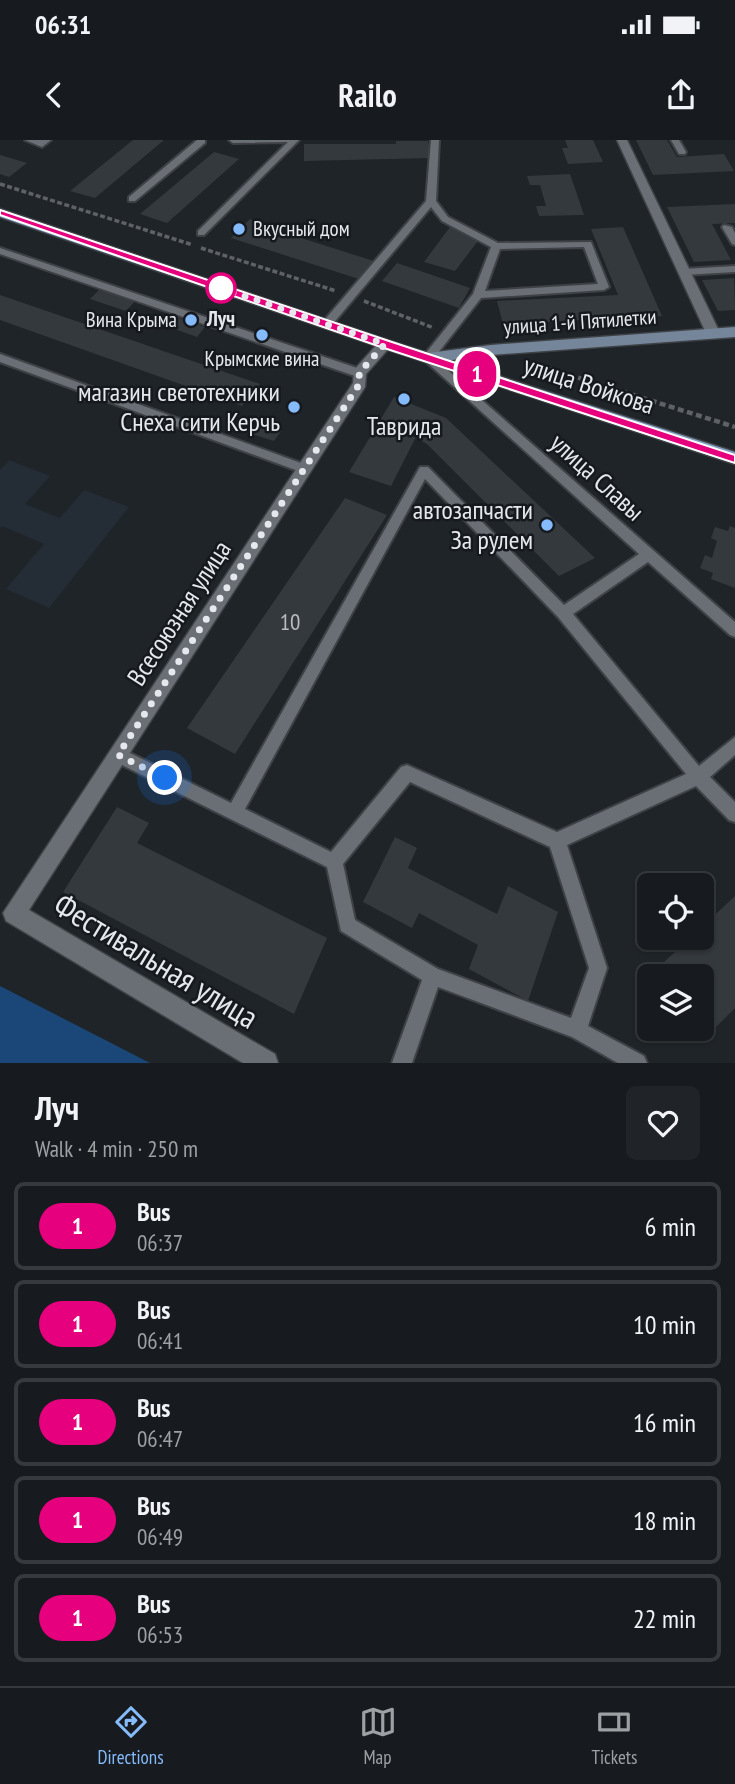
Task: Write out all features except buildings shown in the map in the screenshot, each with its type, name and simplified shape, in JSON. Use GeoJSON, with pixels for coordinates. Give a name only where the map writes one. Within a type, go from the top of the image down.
{"type":"FeatureCollection","features":[{"type":"Feature","properties":{"kind":"main road","name":"улица Войкова"},"geometry":{"type":"LineString","coordinates":[[0,213],[385,344],[735,458]]}},
{"type":"Feature","properties":{"kind":"main road","name":"улица 1-й Пятилетки"},"geometry":{"type":"LineString","coordinates":[[428,358],[491,349],[735,332]]}},
{"type":"Feature","properties":{"kind":"street"},"geometry":{"type":"LineString","coordinates":[[622,140],[713,333]]}},
{"type":"Feature","properties":{"kind":"street","name":"Всесоюзная улица"},"geometry":{"type":"LineString","coordinates":[[14,913],[360,383],[359,373],[385,344]]}},
{"type":"Feature","properties":{"kind":"street","name":"Фестивальная улица"},"geometry":{"type":"LineString","coordinates":[[14,913],[266,1063]]}},
{"type":"Feature","properties":{"kind":"lane"},"geometry":{"type":"LineString","coordinates":[[29,140],[42,144],[47,140]]}},
{"type":"Feature","properties":{"kind":"lane"},"geometry":{"type":"LineString","coordinates":[[132,198],[201,143],[201,140]]}},
{"type":"Feature","properties":{"kind":"lane"},"geometry":{"type":"LineString","coordinates":[[233,140],[287,140]]}},
{"type":"Feature","properties":{"kind":"lane"},"geometry":{"type":"LineString","coordinates":[[201,233],[295,140]]}},
{"type":"Feature","properties":{"kind":"lane"},"geometry":{"type":"LineString","coordinates":[[327,323],[353,296],[431,201],[435,140]]}},
{"type":"Feature","properties":{"kind":"lane"},"geometry":{"type":"LineString","coordinates":[[675,140],[682,152]]}},
{"type":"Feature","properties":{"kind":"lane"},"geometry":{"type":"LineString","coordinates":[[431,201],[445,219],[496,246],[587,244],[604,287],[478,295]]}},
{"type":"Feature","properties":{"kind":"lane"},"geometry":{"type":"LineString","coordinates":[[726,227],[735,242]]}},
{"type":"Feature","properties":{"kind":"lane"},"geometry":{"type":"LineString","coordinates":[[428,358],[478,295],[496,246]]}},
{"type":"Feature","properties":{"kind":"lane"},"geometry":{"type":"LineString","coordinates":[[0,251],[359,373]]}},
{"type":"Feature","properties":{"kind":"lane"},"geometry":{"type":"LineString","coordinates":[[684,272],[735,270]]}},
{"type":"Feature","properties":{"kind":"lane"},"geometry":{"type":"LineString","coordinates":[[0,358],[305,469]]}},
{"type":"Feature","properties":{"kind":"lane","name":"улица Славы"},"geometry":{"type":"LineString","coordinates":[[428,358],[735,631]]}},
{"type":"Feature","properties":{"kind":"lane"},"geometry":{"type":"LineString","coordinates":[[235,812],[424,470],[563,613],[698,777],[735,814]]}},
{"type":"Feature","properties":{"kind":"lane"},"geometry":{"type":"LineString","coordinates":[[563,613],[649,554]]}},
{"type":"Feature","properties":{"kind":"lane"},"geometry":{"type":"LineString","coordinates":[[557,841],[698,777],[735,745]]}},
{"type":"Feature","properties":{"kind":"lane"},"geometry":{"type":"LineString","coordinates":[[118,755],[334,862]]}},
{"type":"Feature","properties":{"kind":"lane"},"geometry":{"type":"LineString","coordinates":[[334,862],[407,773],[557,841],[598,968],[577,1030]]}},
{"type":"Feature","properties":{"kind":"lane"},"geometry":{"type":"LineString","coordinates":[[334,862],[347,925],[432,976],[577,1030],[637,1063]]}},
{"type":"Feature","properties":{"kind":"lane"},"geometry":{"type":"LineString","coordinates":[[402,1063],[432,976]]}},
{"type":"Feature","properties":{"kind":"path"},"geometry":{"type":"LineString","coordinates":[[0,184],[353,296],[448,333]]}},
{"type":"Feature","properties":{"kind":"path"},"geometry":{"type":"LineString","coordinates":[[529,362],[735,427]]}},
{"type":"Feature","properties":{"kind":"shaded area"},"geometry":{"type":"Polygon","coordinates":[[[9,460],[50,476],[25,504],[60,518],[84,490],[129,507],[49,608],[6,589],[44,544],[2,526],[0,529],[0,470],[9,460]]]}},
{"type":"Feature","properties":{"kind":"shaded area"},"geometry":{"type":"Polygon","coordinates":[[[0,986],[150,1063],[0,1063],[0,986]]]}},
{"type":"Feature","properties":{"kind":"bus line","name":"1"},"geometry":{"type":"LineString","coordinates":[[0,213],[385,344],[735,458]]}},
{"type":"Feature","properties":{"kind":"place","name":"Вкусный дом"},"geometry":{"type":"Point","coordinates":[239,229]}},
{"type":"Feature","properties":{"kind":"place","name":"Луч"},"geometry":{"type":"Point","coordinates":[221,288]}},
{"type":"Feature","properties":{"kind":"place","name":"Вина Крыма"},"geometry":{"type":"Point","coordinates":[191,320]}},
{"type":"Feature","properties":{"kind":"place","name":"Крымские вина"},"geometry":{"type":"Point","coordinates":[262,335]}},
{"type":"Feature","properties":{"kind":"place","name":"Таврида"},"geometry":{"type":"Point","coordinates":[404,399]}},
{"type":"Feature","properties":{"kind":"place","name":"магазин светотехники Снеха сити Керчь"},"geometry":{"type":"Point","coordinates":[294,407]}},
{"type":"Feature","properties":{"kind":"place","name":"автозапчасти За рулем"},"geometry":{"type":"Point","coordinates":[547,525]}},
{"type":"Feature","properties":{"kind":"route"},"geometry":{"type":"LineString","coordinates":[[165,778],[118,755],[360,383],[359,373],[385,344],[221,288]]}}]}
